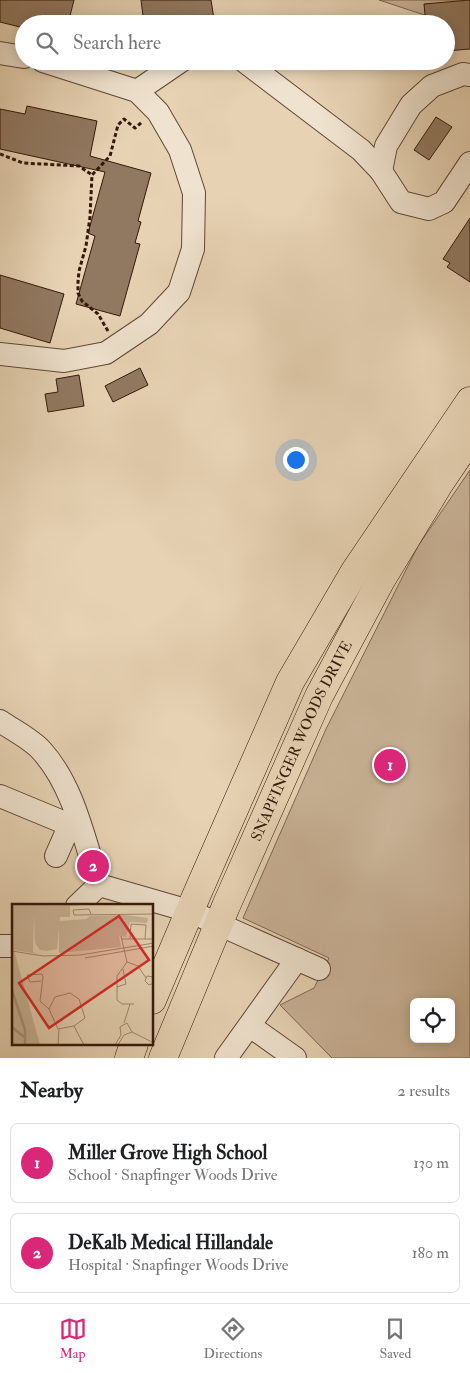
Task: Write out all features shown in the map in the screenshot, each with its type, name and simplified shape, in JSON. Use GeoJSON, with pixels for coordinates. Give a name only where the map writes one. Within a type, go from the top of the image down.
{"type":"FeatureCollection","features":[{"type":"Feature","properties":{"kind":"main road","name":"SNAPFINGER WOODS DRIVE"},"geometry":{"type":"LineString","coordinates":[[154,995],[290,682],[355,571],[470,401]]}},
{"type":"Feature","properties":{"kind":"main road","name":"SNAPFINGER WOODS DRIVE"},"geometry":{"type":"LineString","coordinates":[[164,1058],[219,924],[319,696],[381,580],[439,484],[470,438]]}},
{"type":"Feature","properties":{"kind":"main road"},"geometry":{"type":"LineString","coordinates":[[129,1058],[133,1046]]}},
{"type":"Feature","properties":{"kind":"street"},"geometry":{"type":"LineString","coordinates":[[0,53],[15,56]]}},
{"type":"Feature","properties":{"kind":"street"},"geometry":{"type":"LineString","coordinates":[[0,354],[64,361],[106,353],[149,324],[179,292],[193,249],[194,193],[180,150],[158,112],[137,91],[70,70]]}},
{"type":"Feature","properties":{"kind":"street"},"geometry":{"type":"LineString","coordinates":[[137,91],[168,70]]}},
{"type":"Feature","properties":{"kind":"street"},"geometry":{"type":"LineString","coordinates":[[256,70],[361,150],[381,171],[402,202],[429,208],[444,202],[470,163]]}},
{"type":"Feature","properties":{"kind":"street"},"geometry":{"type":"LineString","coordinates":[[381,171],[386,146],[410,104],[432,86],[463,74],[470,75]]}},
{"type":"Feature","properties":{"kind":"street"},"geometry":{"type":"LineString","coordinates":[[0,721],[40,749],[56,769],[72,818],[99,885]]}},
{"type":"Feature","properties":{"kind":"street"},"geometry":{"type":"LineString","coordinates":[[0,796],[72,818]]}},
{"type":"Feature","properties":{"kind":"street"},"geometry":{"type":"LineString","coordinates":[[56,856],[72,818]]}},
{"type":"Feature","properties":{"kind":"street"},"geometry":{"type":"LineString","coordinates":[[99,885],[189,911],[319,969]]}},
{"type":"Feature","properties":{"kind":"street"},"geometry":{"type":"LineString","coordinates":[[79,904],[99,885]]}},
{"type":"Feature","properties":{"kind":"street"},"geometry":{"type":"LineString","coordinates":[[226,1058],[297,960]]}},
{"type":"Feature","properties":{"kind":"street"},"geometry":{"type":"LineString","coordinates":[[250,1026],[295,1058]]}},
{"type":"Feature","properties":{"kind":"path"},"geometry":{"type":"LineString","coordinates":[[115,347],[98,314],[82,302],[78,293],[79,270],[86,246],[90,217],[92,175],[110,156],[118,125],[122,120],[124,119],[135,128],[158,112]]}},
{"type":"Feature","properties":{"kind":"path"},"geometry":{"type":"LineString","coordinates":[[0,154],[24,162],[79,166],[92,175]]}},
{"type":"Feature","properties":{"kind":"shaded area"},"geometry":{"type":"Polygon","coordinates":[[[379,0],[470,0],[470,30],[455,25],[455,15],[424,15],[379,0]]]}},
{"type":"Feature","properties":{"kind":"shaded area"},"geometry":{"type":"Polygon","coordinates":[[[470,470],[470,1058],[332,1058],[280,1005],[314,988],[329,958],[243,918],[326,729],[418,546],[470,470]]]}},
{"type":"Feature","properties":{"kind":"building"},"geometry":{"type":"Polygon","coordinates":[[[0,0],[74,0],[70,15],[15,15],[15,26],[0,22],[0,0]]]}},
{"type":"Feature","properties":{"kind":"building"},"geometry":{"type":"Polygon","coordinates":[[[141,0],[211,0],[213,15],[143,15],[141,0]]]}},
{"type":"Feature","properties":{"kind":"building"},"geometry":{"type":"Polygon","coordinates":[[[470,0],[470,49],[455,50],[455,15],[425,15],[424,4],[470,0]]]}},
{"type":"Feature","properties":{"kind":"building"},"geometry":{"type":"Polygon","coordinates":[[[27,106],[97,121],[90,156],[151,173],[138,221],[141,222],[135,243],[140,244],[120,316],[76,304],[95,236],[88,233],[105,172],[0,149],[0,109],[25,114],[27,106]]]}},
{"type":"Feature","properties":{"kind":"building"},"geometry":{"type":"Polygon","coordinates":[[[436,117],[452,127],[429,160],[414,150],[436,117]]]}},
{"type":"Feature","properties":{"kind":"building"},"geometry":{"type":"Polygon","coordinates":[[[470,218],[470,282],[447,267],[450,263],[443,259],[470,218]]]}},
{"type":"Feature","properties":{"kind":"building"},"geometry":{"type":"Polygon","coordinates":[[[0,275],[64,294],[50,343],[0,328],[0,275]]]}},
{"type":"Feature","properties":{"kind":"building"},"geometry":{"type":"Polygon","coordinates":[[[140,368],[148,385],[113,402],[105,386],[140,368]]]}},
{"type":"Feature","properties":{"kind":"building"},"geometry":{"type":"Polygon","coordinates":[[[79,375],[84,406],[48,412],[45,394],[58,392],[56,379],[79,375]]]}},
{"type":"Feature","properties":{"kind":"place","name":"Miller Grove High School"},"geometry":{"type":"Point","coordinates":[390,765]}},
{"type":"Feature","properties":{"kind":"place","name":"DeKalb Medical Hillandale"},"geometry":{"type":"Point","coordinates":[93,866]}}]}
